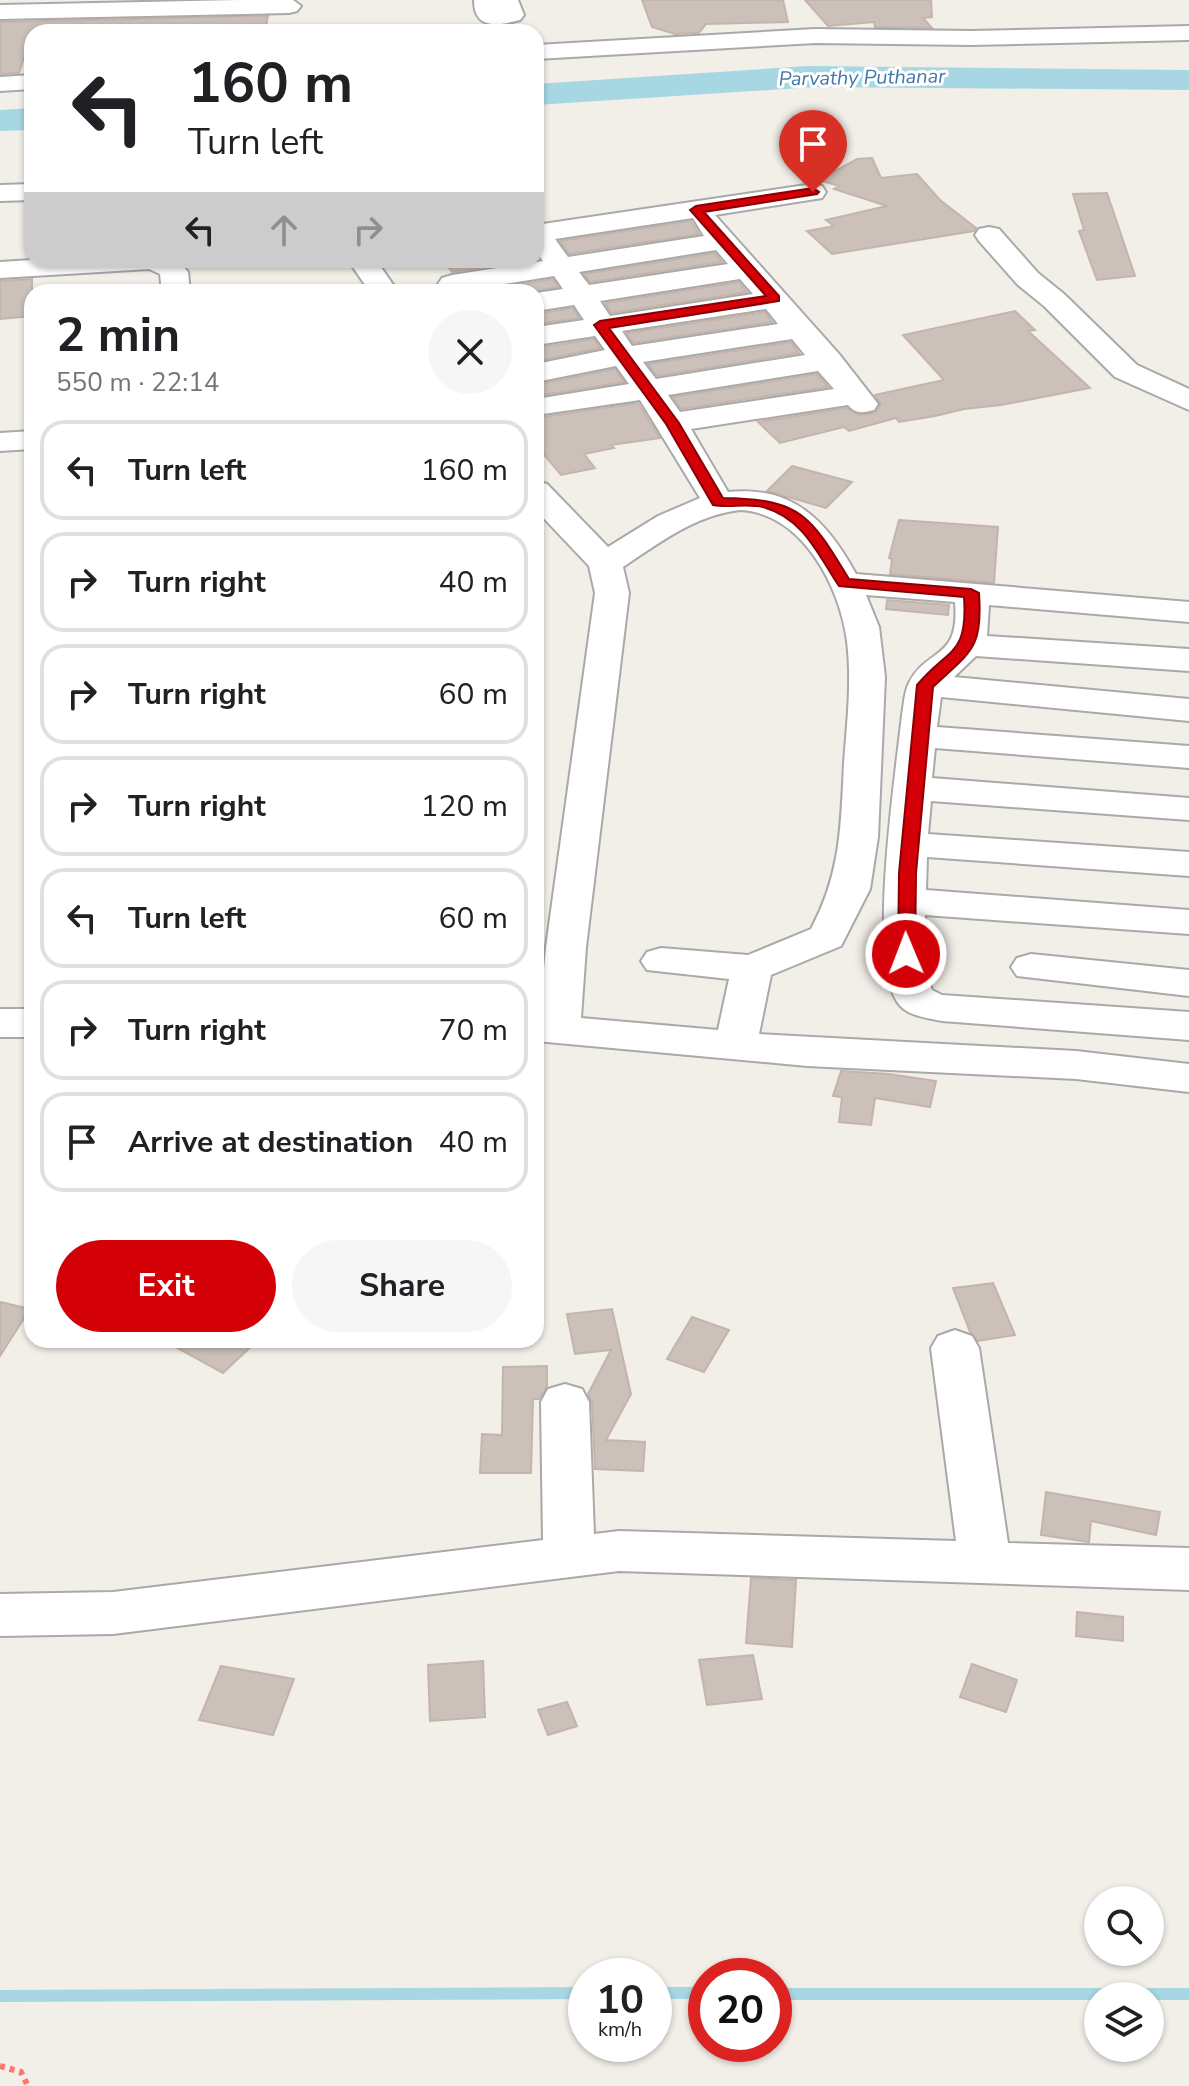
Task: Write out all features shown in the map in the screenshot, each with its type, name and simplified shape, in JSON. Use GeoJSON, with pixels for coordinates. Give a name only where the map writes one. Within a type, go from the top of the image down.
{"type":"FeatureCollection","features":[{"type":"Feature","properties":{"kind":"street"},"geometry":{"type":"LineString","coordinates":[[486,0],[486,14],[499,18],[512,15],[506,0]]}},
{"type":"Feature","properties":{"kind":"street"},"geometry":{"type":"LineString","coordinates":[[0,12],[50,22],[158,21],[289,3],[285,24]]}},
{"type":"Feature","properties":{"kind":"street"},"geometry":{"type":"LineString","coordinates":[[544,51],[800,26],[971,38],[1189,33]]}},
{"type":"Feature","properties":{"kind":"street"},"geometry":{"type":"LineString","coordinates":[[0,84],[24,82]]}},
{"type":"Feature","properties":{"kind":"street"},"geometry":{"type":"LineString","coordinates":[[0,193],[24,192]]}},
{"type":"Feature","properties":{"kind":"street"},"geometry":{"type":"LineString","coordinates":[[544,232],[813,192]]}},
{"type":"Feature","properties":{"kind":"street"},"geometry":{"type":"LineString","coordinates":[[672,423],[859,400],[828,360],[696,210]]}},
{"type":"Feature","properties":{"kind":"street"},"geometry":{"type":"LineString","coordinates":[[989,235],[1021,267],[1040,294],[1054,300],[1126,371],[1189,401]]}},
{"type":"Feature","properties":{"kind":"street"},"geometry":{"type":"LineString","coordinates":[[452,284],[722,241]]}},
{"type":"Feature","properties":{"kind":"street"},"geometry":{"type":"LineString","coordinates":[[544,244],[672,423],[718,502]]}},
{"type":"Feature","properties":{"kind":"street"},"geometry":{"type":"LineString","coordinates":[[0,270],[33,268]]}},
{"type":"Feature","properties":{"kind":"street"},"geometry":{"type":"LineString","coordinates":[[544,301],[749,269]]}},
{"type":"Feature","properties":{"kind":"street"},"geometry":{"type":"LineString","coordinates":[[544,335],[775,299]]}},
{"type":"Feature","properties":{"kind":"street"},"geometry":{"type":"LineString","coordinates":[[544,371],[622,356],[801,329]]}},
{"type":"Feature","properties":{"kind":"street"},"geometry":{"type":"LineString","coordinates":[[544,407],[828,360]]}},
{"type":"Feature","properties":{"kind":"street"},"geometry":{"type":"LineString","coordinates":[[0,442],[24,440]]}},
{"type":"Feature","properties":{"kind":"street"},"geometry":{"type":"LineString","coordinates":[[544,499],[605,564],[612,593],[566,947],[548,1027],[807,1052],[1076,1065],[1189,1078]]}},
{"type":"Feature","properties":{"kind":"street"},"geometry":{"type":"LineString","coordinates":[[605,564],[694,509],[718,502],[763,502],[792,515],[813,531],[844,583],[862,625],[868,675],[860,832],[851,885],[827,937],[752,968],[661,961]]}},
{"type":"Feature","properties":{"kind":"street"},"geometry":{"type":"LineString","coordinates":[[844,583],[1189,612]]}},
{"type":"Feature","properties":{"kind":"street"},"geometry":{"type":"LineString","coordinates":[[971,593],[973,614],[968,645],[925,685],[913,788],[905,901],[907,980],[913,996],[923,1003],[942,1008],[1189,1026]]}},
{"type":"Feature","properties":{"kind":"street"},"geometry":{"type":"LineString","coordinates":[[968,645],[1189,660]]}},
{"type":"Feature","properties":{"kind":"street"},"geometry":{"type":"LineString","coordinates":[[925,685],[1189,710]]}},
{"type":"Feature","properties":{"kind":"street"},"geometry":{"type":"LineString","coordinates":[[918,736],[1189,757]]}},
{"type":"Feature","properties":{"kind":"street"},"geometry":{"type":"LineString","coordinates":[[913,788],[1189,809]]}},
{"type":"Feature","properties":{"kind":"street"},"geometry":{"type":"LineString","coordinates":[[909,844],[1189,864]]}},
{"type":"Feature","properties":{"kind":"street"},"geometry":{"type":"LineString","coordinates":[[905,901],[1189,922]]}},
{"type":"Feature","properties":{"kind":"street"},"geometry":{"type":"LineString","coordinates":[[1031,967],[1189,983]]}},
{"type":"Feature","properties":{"kind":"street"},"geometry":{"type":"LineString","coordinates":[[736,1045],[752,968]]}},
{"type":"Feature","properties":{"kind":"street"},"geometry":{"type":"LineString","coordinates":[[0,1023],[24,1023]]}},
{"type":"Feature","properties":{"kind":"street"},"geometry":{"type":"LineString","coordinates":[[955,1348],[985,1563]]}},
{"type":"Feature","properties":{"kind":"street"},"geometry":{"type":"LineString","coordinates":[[565,1402],[569,1557]]}},
{"type":"Feature","properties":{"kind":"street"},"geometry":{"type":"LineString","coordinates":[[0,1615],[113,1613],[619,1551],[1189,1569]]}},
{"type":"Feature","properties":{"kind":"path"},"geometry":{"type":"LineString","coordinates":[[0,2066],[21,2072],[28,2086]]}},
{"type":"Feature","properties":{"kind":"water","name":"Parvathy Puthanar"},"geometry":{"type":"Polygon","coordinates":[[[808,66],[1189,70],[1189,90],[815,87],[544,104],[544,83],[808,66]]]}},
{"type":"Feature","properties":{"kind":"water"},"geometry":{"type":"Polygon","coordinates":[[[24,108],[24,130],[0,131],[0,110],[24,108]]]}},
{"type":"Feature","properties":{"kind":"building"},"geometry":{"type":"Polygon","coordinates":[[[642,0],[783,0],[788,22],[706,24],[699,33],[675,34],[652,27],[642,0]]]}},
{"type":"Feature","properties":{"kind":"building"},"geometry":{"type":"Polygon","coordinates":[[[805,0],[931,0],[932,17],[923,18],[932,28],[875,27],[874,22],[828,26],[805,0]]]}},
{"type":"Feature","properties":{"kind":"building"},"geometry":{"type":"Polygon","coordinates":[[[268,16],[266,24],[24,24],[24,57],[19,73],[0,74],[0,22],[268,16]]]}},
{"type":"Feature","properties":{"kind":"building"},"geometry":{"type":"Polygon","coordinates":[[[872,158],[881,178],[917,174],[940,200],[976,228],[974,231],[832,254],[807,231],[834,226],[826,220],[887,206],[834,189],[839,186],[819,180],[857,159],[872,158]]]}},
{"type":"Feature","properties":{"kind":"building"},"geometry":{"type":"Polygon","coordinates":[[[1107,193],[1135,276],[1097,280],[1079,231],[1084,230],[1073,194],[1107,193]]]}},
{"type":"Feature","properties":{"kind":"building"},"geometry":{"type":"Polygon","coordinates":[[[691,221],[699,234],[569,254],[560,241],[691,221]]]}},
{"type":"Feature","properties":{"kind":"building"},"geometry":{"type":"Polygon","coordinates":[[[715,253],[722,262],[590,282],[584,274],[715,253]]]}},
{"type":"Feature","properties":{"kind":"building"},"geometry":{"type":"Polygon","coordinates":[[[449,268],[478,268],[452,272],[449,268]]]}},
{"type":"Feature","properties":{"kind":"building"},"geometry":{"type":"Polygon","coordinates":[[[32,279],[32,284],[24,284],[24,317],[0,319],[0,281],[32,279]]]}},
{"type":"Feature","properties":{"kind":"building"},"geometry":{"type":"Polygon","coordinates":[[[553,279],[558,287],[544,290],[544,284],[523,284],[553,279]]]}},
{"type":"Feature","properties":{"kind":"building"},"geometry":{"type":"Polygon","coordinates":[[[739,282],[747,292],[611,313],[605,303],[739,282]]]}},
{"type":"Feature","properties":{"kind":"building"},"geometry":{"type":"Polygon","coordinates":[[[573,308],[579,318],[544,323],[544,313],[573,308]]]}},
{"type":"Feature","properties":{"kind":"building"},"geometry":{"type":"Polygon","coordinates":[[[1015,311],[1035,330],[1028,331],[1090,388],[899,422],[896,418],[849,431],[844,427],[780,443],[758,422],[847,408],[859,415],[875,413],[881,404],[875,395],[944,380],[903,335],[1015,311]]]}},
{"type":"Feature","properties":{"kind":"building"},"geometry":{"type":"Polygon","coordinates":[[[765,312],[772,322],[633,343],[627,333],[765,312]]]}},
{"type":"Feature","properties":{"kind":"building"},"geometry":{"type":"Polygon","coordinates":[[[594,339],[600,348],[544,359],[544,347],[594,339]]]}},
{"type":"Feature","properties":{"kind":"building"},"geometry":{"type":"Polygon","coordinates":[[[791,342],[799,353],[657,376],[648,364],[791,342]]]}},
{"type":"Feature","properties":{"kind":"building"},"geometry":{"type":"Polygon","coordinates":[[[615,369],[624,382],[544,395],[544,383],[615,369]]]}},
{"type":"Feature","properties":{"kind":"building"},"geometry":{"type":"Polygon","coordinates":[[[817,374],[828,387],[681,409],[673,397],[817,374]]]}},
{"type":"Feature","properties":{"kind":"building"},"geometry":{"type":"Polygon","coordinates":[[[638,403],[660,438],[611,445],[614,448],[584,454],[595,468],[561,475],[544,455],[544,417],[638,403]]]}},
{"type":"Feature","properties":{"kind":"building"},"geometry":{"type":"Polygon","coordinates":[[[792,466],[852,482],[826,508],[767,491],[792,466]]]}},
{"type":"Feature","properties":{"kind":"building"},"geometry":{"type":"Polygon","coordinates":[[[899,520],[998,527],[994,583],[890,574],[892,559],[889,558],[899,520]]]}},
{"type":"Feature","properties":{"kind":"building"},"geometry":{"type":"Polygon","coordinates":[[[887,600],[949,605],[948,615],[886,609],[887,600]]]}},
{"type":"Feature","properties":{"kind":"building"},"geometry":{"type":"Polygon","coordinates":[[[841,1071],[936,1081],[930,1107],[875,1098],[871,1125],[839,1122],[842,1097],[833,1096],[841,1071]]]}},
{"type":"Feature","properties":{"kind":"building"},"geometry":{"type":"Polygon","coordinates":[[[993,1283],[1015,1335],[978,1341],[970,1332],[953,1288],[993,1283]]]}},
{"type":"Feature","properties":{"kind":"building"},"geometry":{"type":"Polygon","coordinates":[[[0,1302],[24,1308],[24,1318],[0,1356],[0,1302]]]}},
{"type":"Feature","properties":{"kind":"building"},"geometry":{"type":"Polygon","coordinates":[[[612,1309],[631,1394],[606,1440],[645,1442],[643,1471],[595,1469],[592,1402],[588,1394],[611,1350],[575,1354],[567,1314],[612,1309]]]}},
{"type":"Feature","properties":{"kind":"building"},"geometry":{"type":"Polygon","coordinates":[[[692,1317],[729,1330],[704,1372],[667,1359],[692,1317]]]}},
{"type":"Feature","properties":{"kind":"building"},"geometry":{"type":"Polygon","coordinates":[[[178,1348],[250,1348],[223,1373],[178,1348]]]}},
{"type":"Feature","properties":{"kind":"building"},"geometry":{"type":"Polygon","coordinates":[[[547,1366],[547,1387],[539,1399],[533,1399],[531,1473],[480,1473],[482,1434],[502,1435],[503,1367],[547,1366]]]}},
{"type":"Feature","properties":{"kind":"building"},"geometry":{"type":"Polygon","coordinates":[[[1046,1492],[1160,1512],[1156,1535],[1091,1521],[1089,1542],[1041,1535],[1046,1492]]]}},
{"type":"Feature","properties":{"kind":"building"},"geometry":{"type":"Polygon","coordinates":[[[751,1578],[796,1580],[792,1647],[746,1643],[751,1578]]]}},
{"type":"Feature","properties":{"kind":"building"},"geometry":{"type":"Polygon","coordinates":[[[1077,1612],[1123,1617],[1123,1641],[1076,1636],[1077,1612]]]}},
{"type":"Feature","properties":{"kind":"building"},"geometry":{"type":"Polygon","coordinates":[[[753,1655],[762,1699],[707,1705],[699,1660],[753,1655]]]}},
{"type":"Feature","properties":{"kind":"building"},"geometry":{"type":"Polygon","coordinates":[[[483,1661],[485,1717],[430,1721],[428,1665],[483,1661]]]}},
{"type":"Feature","properties":{"kind":"building"},"geometry":{"type":"Polygon","coordinates":[[[972,1664],[1017,1680],[1006,1712],[960,1697],[972,1664]]]}},
{"type":"Feature","properties":{"kind":"building"},"geometry":{"type":"Polygon","coordinates":[[[221,1666],[294,1679],[273,1735],[199,1720],[221,1666]]]}},
{"type":"Feature","properties":{"kind":"building"},"geometry":{"type":"Polygon","coordinates":[[[567,1702],[577,1726],[548,1735],[538,1710],[567,1702]]]}},
{"type":"Feature","properties":{"kind":"waterway"},"geometry":{"type":"LineString","coordinates":[[0,1996],[568,1993]]}},
{"type":"Feature","properties":{"kind":"waterway"},"geometry":{"type":"LineString","coordinates":[[672,1993],[688,1993]]}},
{"type":"Feature","properties":{"kind":"waterway"},"geometry":{"type":"LineString","coordinates":[[792,1994],[1189,1994]]}},
{"type":"Feature","properties":{"kind":"route"},"geometry":{"type":"LineString","coordinates":[[813,192],[696,210],[775,299],[600,325],[672,423],[718,502],[763,502],[792,515],[813,531],[844,583],[971,593],[973,614],[968,645],[925,685],[913,788],[905,901],[906,954]]}}]}
